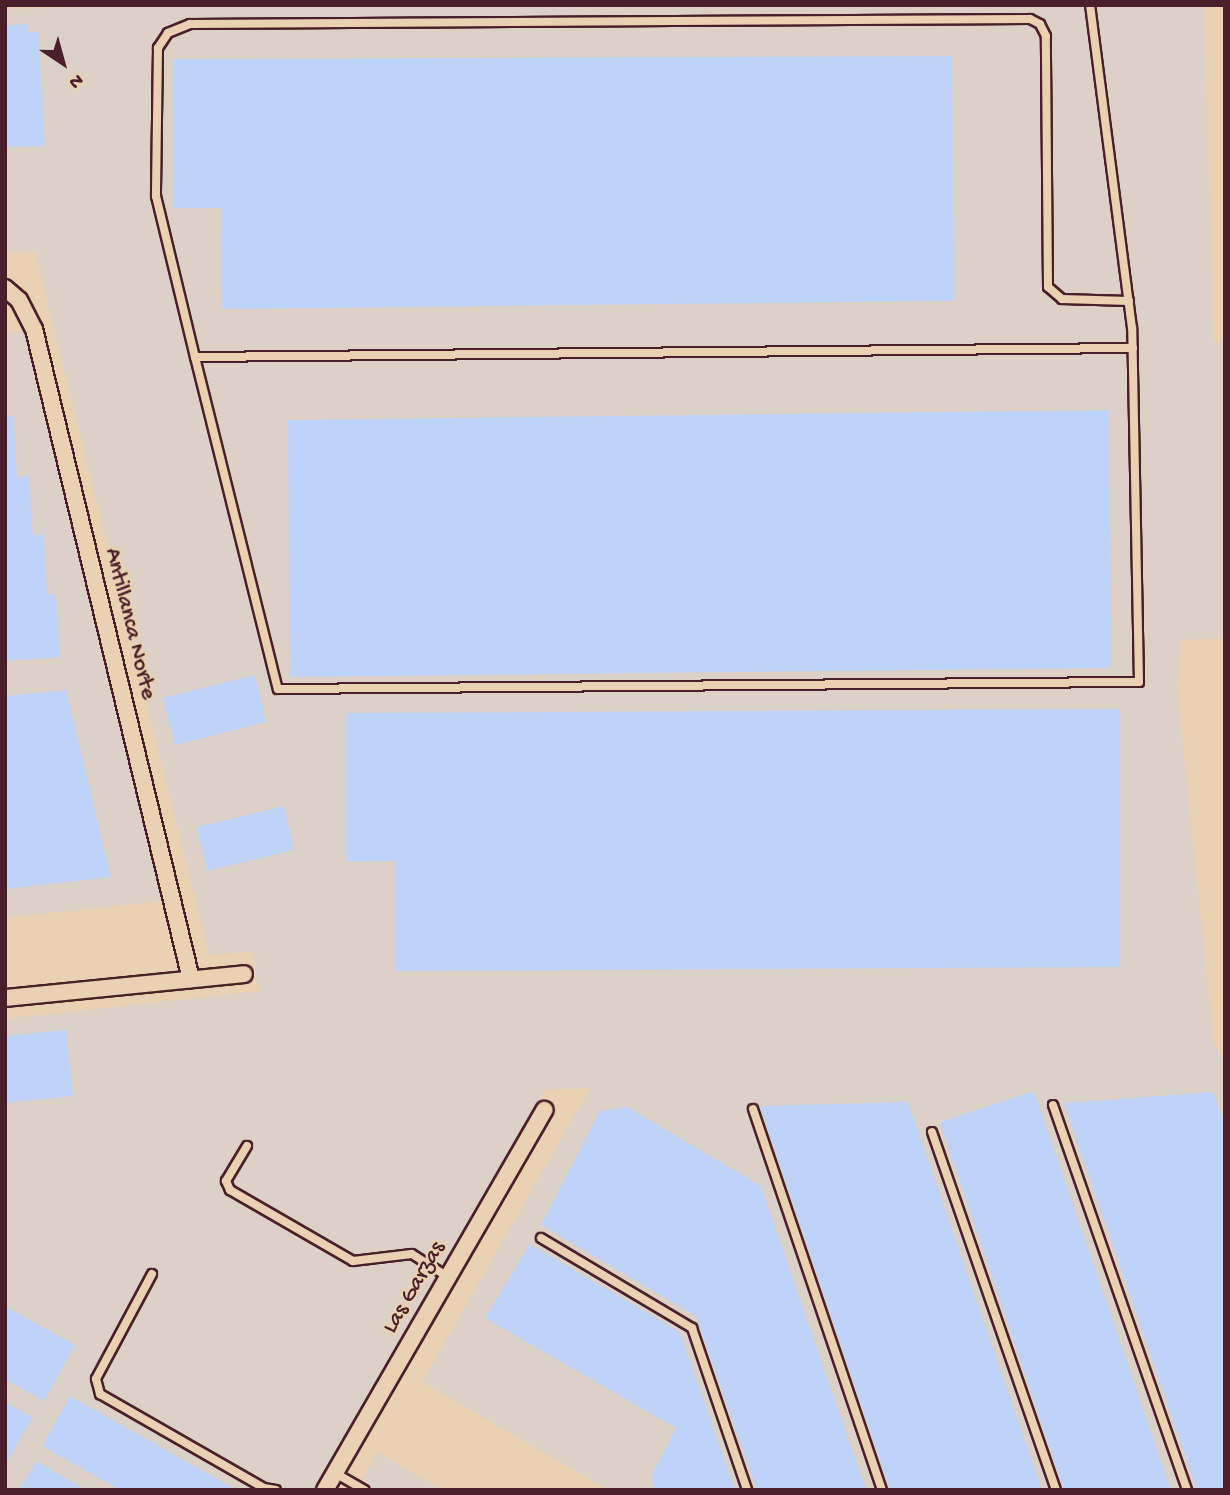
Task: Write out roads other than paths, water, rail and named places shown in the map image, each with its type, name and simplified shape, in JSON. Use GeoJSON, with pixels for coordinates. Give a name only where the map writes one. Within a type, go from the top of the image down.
{"type":"FeatureCollection","features":[{"type":"Feature","properties":{"kind":"street","name":"Antillanca Norte"},"geometry":{"type":"LineString","coordinates":[[5,288],[19,300],[34,329],[191,979]]}},
{"type":"Feature","properties":{"kind":"street"},"geometry":{"type":"LineString","coordinates":[[5,998],[244,974]]}},
{"type":"Feature","properties":{"kind":"street","name":"Las Garzas"},"geometry":{"type":"LineString","coordinates":[[325,1490],[544,1110]]}},
{"type":"Feature","properties":{"kind":"lane"},"geometry":{"type":"LineString","coordinates":[[1090,5],[1129,301],[1133,348],[1139,682],[278,689],[158,215],[154,157],[158,48],[168,33],[190,24],[1035,21],[1046,36],[1048,287],[1062,299],[1129,301]]}},
{"type":"Feature","properties":{"kind":"lane"},"geometry":{"type":"LineString","coordinates":[[195,357],[1133,348]]}},
{"type":"Feature","properties":{"kind":"lane"},"geometry":{"type":"LineString","coordinates":[[1053,1105],[1187,1490]]}},
{"type":"Feature","properties":{"kind":"lane"},"geometry":{"type":"LineString","coordinates":[[753,1109],[882,1490]]}},
{"type":"Feature","properties":{"kind":"lane"},"geometry":{"type":"LineString","coordinates":[[932,1132],[1056,1490]]}},
{"type":"Feature","properties":{"kind":"lane"},"geometry":{"type":"LineString","coordinates":[[247,1146],[226,1181],[230,1190],[354,1261],[412,1254],[448,1277]]}},
{"type":"Feature","properties":{"kind":"lane"},"geometry":{"type":"LineString","coordinates":[[541,1238],[692,1328],[747,1490]]}},
{"type":"Feature","properties":{"kind":"lane"},"geometry":{"type":"LineString","coordinates":[[152,1274],[96,1379],[100,1394],[240,1475],[276,1490]]}},
{"type":"Feature","properties":{"kind":"lane"},"geometry":{"type":"LineString","coordinates":[[335,1473],[365,1490]]}}]}
